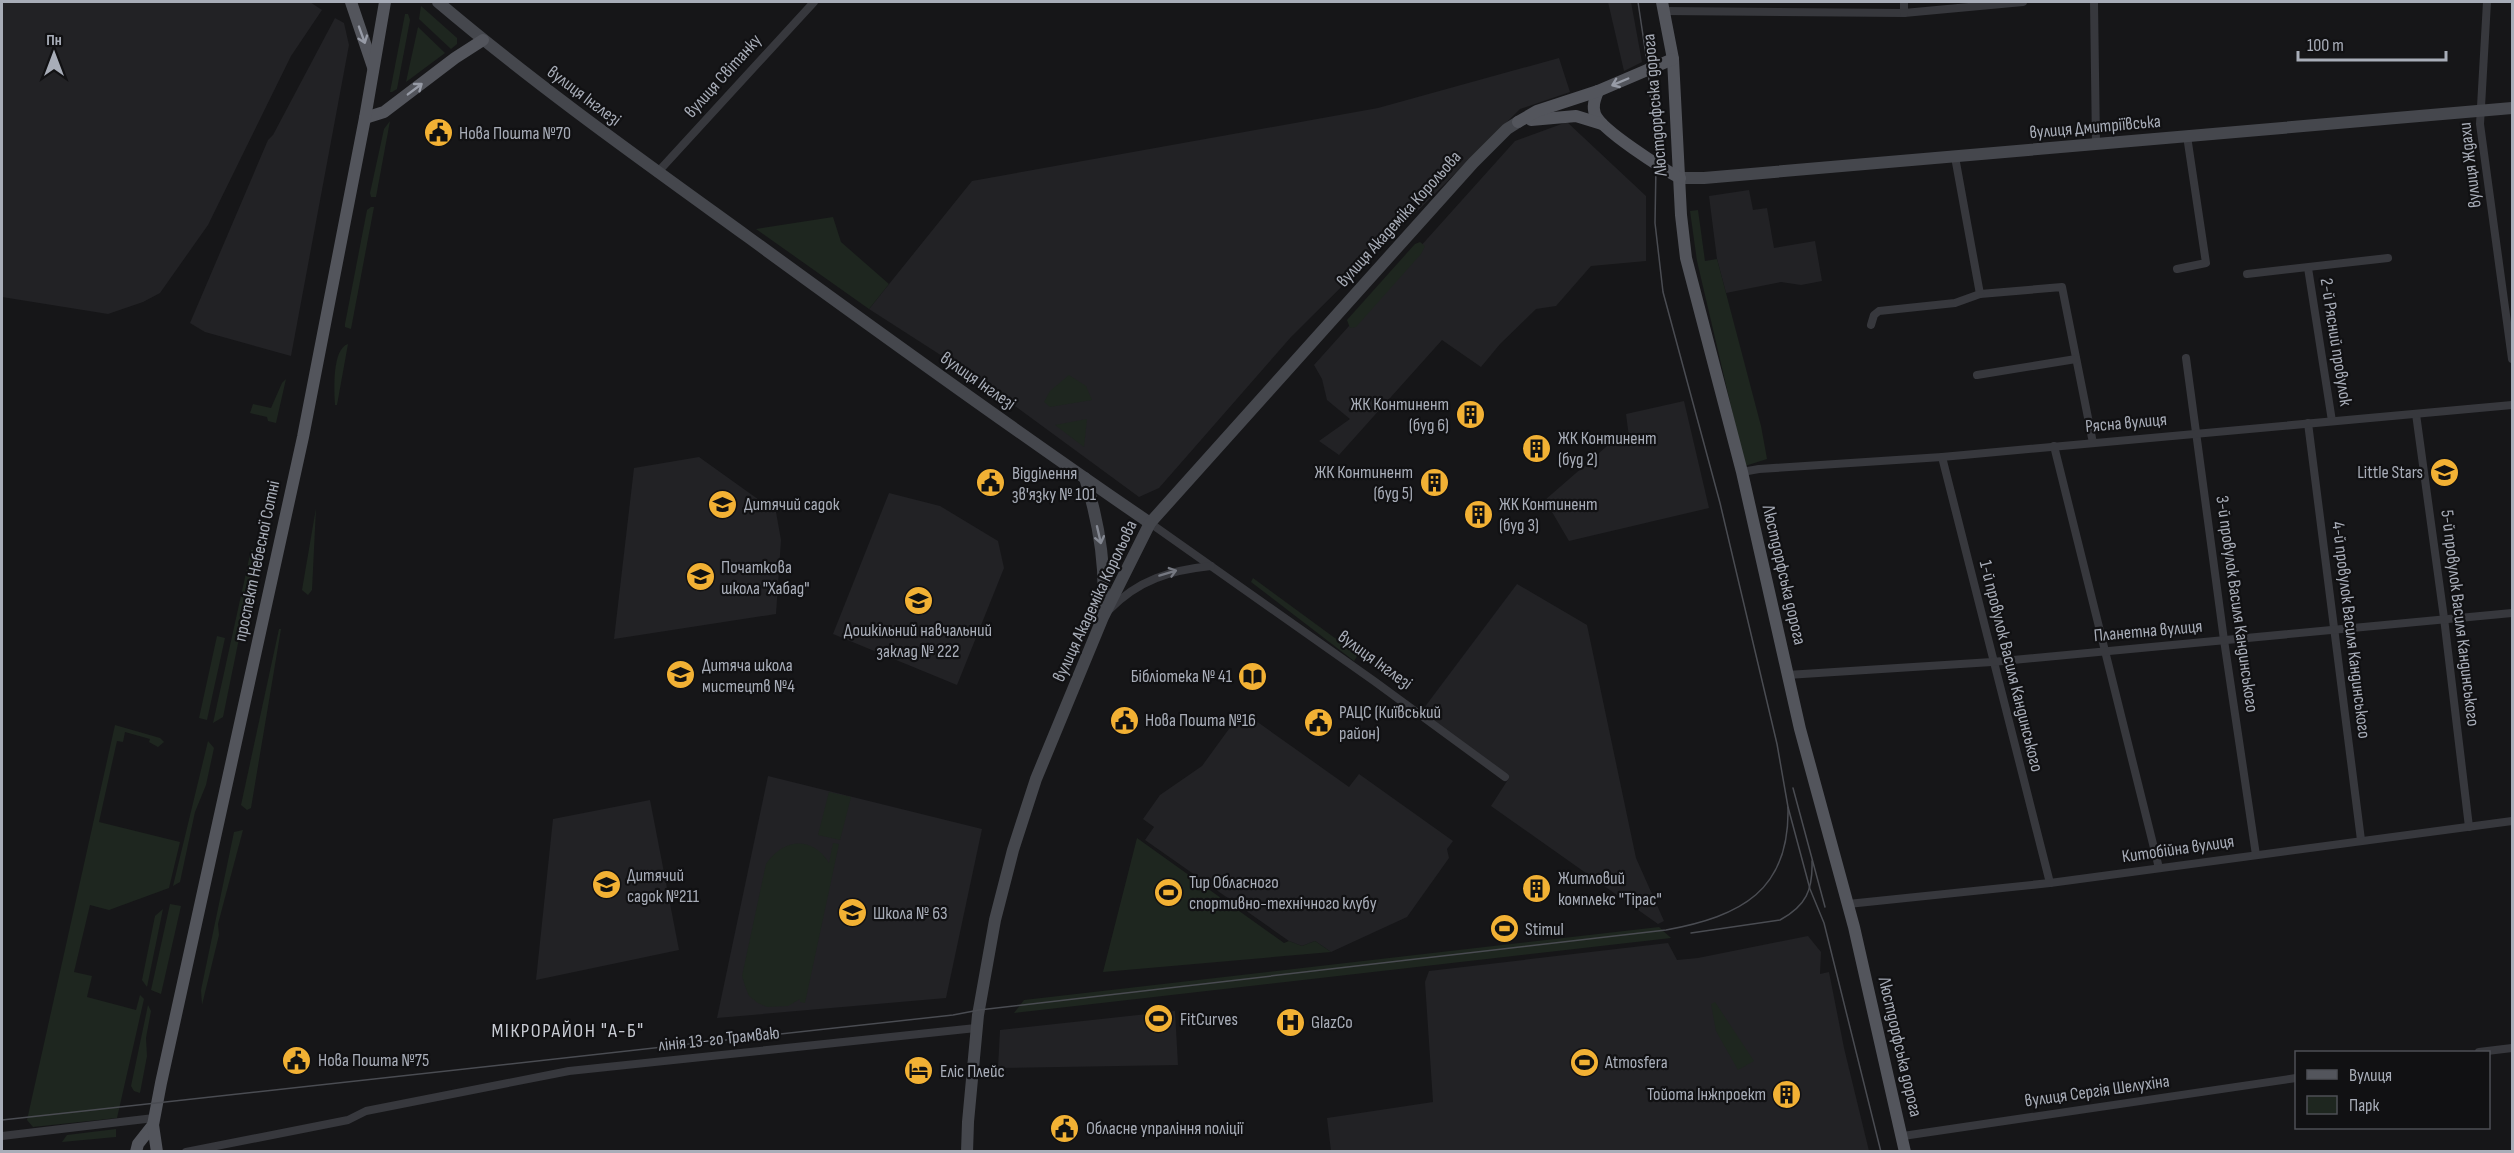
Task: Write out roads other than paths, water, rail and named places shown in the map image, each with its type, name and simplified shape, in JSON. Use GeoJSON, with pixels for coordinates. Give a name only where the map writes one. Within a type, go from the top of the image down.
{"type":"FeatureCollection","features":[{"type":"Feature","properties":{"kind":"main road"},"geometry":{"type":"LineString","coordinates":[[351,2],[374,68]]}},
{"type":"Feature","properties":{"kind":"main road","name":"проспект Небесної Сотні"},"geometry":{"type":"LineString","coordinates":[[157,1151],[154,1121],[303,436],[365,118],[385,2]]}},
{"type":"Feature","properties":{"kind":"main road","name":"вулиця Інглезі"},"geometry":{"type":"LineString","coordinates":[[438,2],[533,80],[657,173],[1150,523]]}},
{"type":"Feature","properties":{"kind":"main road","name":"Люстдорфська дорога"},"geometry":{"type":"LineString","coordinates":[[1663,6],[1673,59],[1681,215],[1686,258],[1742,472],[1787,675],[1848,904],[1905,1152]]}},
{"type":"Feature","properties":{"kind":"main road"},"geometry":{"type":"LineString","coordinates":[[365,118],[384,112],[455,58],[483,40]]}},
{"type":"Feature","properties":{"kind":"main road"},"geometry":{"type":"LineString","coordinates":[[1518,122],[1538,111],[1598,91],[1673,59]]}},
{"type":"Feature","properties":{"kind":"main road"},"geometry":{"type":"LineString","coordinates":[[1598,91],[1594,105],[1595,115],[1602,124],[1656,165],[1680,178]]}},
{"type":"Feature","properties":{"kind":"main road","name":"вулиця Дмитріївська"},"geometry":{"type":"LineString","coordinates":[[1680,178],[1955,158],[2512,108]]}},
{"type":"Feature","properties":{"kind":"main road"},"geometry":{"type":"LineString","coordinates":[[1518,122],[1553,116],[1575,116],[1602,124]]}},
{"type":"Feature","properties":{"kind":"main road","name":"вулиця Академіка Корольова"},"geometry":{"type":"LineString","coordinates":[[968,1152],[976,1028],[995,920],[1013,850],[1036,779],[1103,617],[1150,523],[1473,163],[1507,129],[1518,122]]}},
{"type":"Feature","properties":{"kind":"main road"},"geometry":{"type":"LineString","coordinates":[[1085,478],[1101,542],[1104,569],[1103,617]]}},
{"type":"Feature","properties":{"kind":"main road","name":"проспект Небесної Сотні"},"geometry":{"type":"LineString","coordinates":[[136,1152],[138,1144],[154,1121]]}},
{"type":"Feature","properties":{"kind":"street","name":"вулиця Світанку"},"geometry":{"type":"LineString","coordinates":[[657,173],[814,2]]}},
{"type":"Feature","properties":{"kind":"street"},"geometry":{"type":"LineString","coordinates":[[1904,2],[1904,13]]}},
{"type":"Feature","properties":{"kind":"street"},"geometry":{"type":"LineString","coordinates":[[1663,6],[1904,13],[2023,2]]}},
{"type":"Feature","properties":{"kind":"street"},"geometry":{"type":"LineString","coordinates":[[2094,2],[2096,144]]}},
{"type":"Feature","properties":{"kind":"street","name":"вулиця Ждахи"},"geometry":{"type":"LineString","coordinates":[[2487,2],[2480,124],[2512,359]]}},
{"type":"Feature","properties":{"kind":"street"},"geometry":{"type":"LineString","coordinates":[[2177,269],[2206,263],[2187,136]]}},
{"type":"Feature","properties":{"kind":"street"},"geometry":{"type":"LineString","coordinates":[[1955,158],[1980,294]]}},
{"type":"Feature","properties":{"kind":"street"},"geometry":{"type":"LineString","coordinates":[[2247,274],[2388,258]]}},
{"type":"Feature","properties":{"kind":"street","name":"2-й Рясний провулок"},"geometry":{"type":"LineString","coordinates":[[2308,268],[2332,421]]}},
{"type":"Feature","properties":{"kind":"street"},"geometry":{"type":"LineString","coordinates":[[1871,325],[1874,315],[1879,311],[1955,303],[1980,294],[2062,287],[2093,443]]}},
{"type":"Feature","properties":{"kind":"street","name":"3-й провулок Василя Кандинського"},"geometry":{"type":"LineString","coordinates":[[2186,358],[2256,855]]}},
{"type":"Feature","properties":{"kind":"street"},"geometry":{"type":"LineString","coordinates":[[1977,375],[2076,359]]}},
{"type":"Feature","properties":{"kind":"street","name":"Рясна вулиця"},"geometry":{"type":"LineString","coordinates":[[1742,472],[1942,457],[2512,405]]}},
{"type":"Feature","properties":{"kind":"street","name":"5-й провулок Василя Кандинського"},"geometry":{"type":"LineString","coordinates":[[2416,414],[2444,618],[2469,827]]}},
{"type":"Feature","properties":{"kind":"street","name":"4-й провулок Василя Кандинського"},"geometry":{"type":"LineString","coordinates":[[2308,423],[2361,840]]}},
{"type":"Feature","properties":{"kind":"street"},"geometry":{"type":"LineString","coordinates":[[2054,446],[2159,868]]}},
{"type":"Feature","properties":{"kind":"street","name":"1-й провулок Василя Кандинського"},"geometry":{"type":"LineString","coordinates":[[1942,457],[1992,662],[2050,883]]}},
{"type":"Feature","properties":{"kind":"street","name":"вулиця Інглезі"},"geometry":{"type":"LineString","coordinates":[[1150,523],[1505,777]]}},
{"type":"Feature","properties":{"kind":"street"},"geometry":{"type":"LineString","coordinates":[[1103,617],[1119,600],[1138,586],[1159,576],[1182,569],[1211,566]]}},
{"type":"Feature","properties":{"kind":"street","name":"Планетна вулиця"},"geometry":{"type":"LineString","coordinates":[[1787,675],[1992,662],[2512,613]]}},
{"type":"Feature","properties":{"kind":"street","name":"Китобійна вулиця"},"geometry":{"type":"LineString","coordinates":[[1848,904],[2050,883],[2512,821]]}},
{"type":"Feature","properties":{"kind":"street","name":"лінія 13-го Трамваю"},"geometry":{"type":"LineString","coordinates":[[186,1152],[348,1120],[366,1111],[569,1071],[976,1028]]}},
{"type":"Feature","properties":{"kind":"street"},"geometry":{"type":"LineString","coordinates":[[2490,1051],[2512,1048]]}},
{"type":"Feature","properties":{"kind":"street","name":"вулиця Сергія Шелухіна"},"geometry":{"type":"LineString","coordinates":[[1903,1136],[2295,1078]]}},
{"type":"Feature","properties":{"kind":"street"},"geometry":{"type":"LineString","coordinates":[[2,1136],[154,1121]]}},
{"type":"Feature","properties":{"kind":"tram line"},"geometry":{"type":"LineString","coordinates":[[1638,2],[1648,69],[1656,165],[1655,223],[1663,292],[1720,503],[1777,744],[1788,807],[1810,889],[1824,923],[1881,1152]]}},
{"type":"Feature","properties":{"kind":"tram line"},"geometry":{"type":"LineString","coordinates":[[1793,788],[1825,907]]}},
{"type":"Feature","properties":{"kind":"tram line"},"geometry":{"type":"LineString","coordinates":[[2,1120],[953,1015],[979,1010],[1666,930],[1717,917],[1756,895],[1770,879],[1780,860],[1786,836],[1788,807]]}},
{"type":"Feature","properties":{"kind":"tram line"},"geometry":{"type":"LineString","coordinates":[[1691,933],[1780,920],[1789,915],[1802,903],[1809,889],[1812,861]]}},
{"type":"Feature","properties":{"kind":"place","name":"Нова Пошта №70"},"geometry":{"type":"Point","coordinates":[438,133]}},
{"type":"Feature","properties":{"kind":"place","name":"ЖК Континент (буд 6)"},"geometry":{"type":"Point","coordinates":[1470,414]}},
{"type":"Feature","properties":{"kind":"place","name":"ЖК Континент (буд 2)"},"geometry":{"type":"Point","coordinates":[1537,448]}},
{"type":"Feature","properties":{"kind":"place","name":"Little Stars"},"geometry":{"type":"Point","coordinates":[2444,472]}},
{"type":"Feature","properties":{"kind":"place","name":"ЖК Континент (буд 5)"},"geometry":{"type":"Point","coordinates":[1434,482]}},
{"type":"Feature","properties":{"kind":"place","name":"Відділення зв'язку № 101"},"geometry":{"type":"Point","coordinates":[991,483]}},
{"type":"Feature","properties":{"kind":"place","name":"Дитячий садок"},"geometry":{"type":"Point","coordinates":[723,504]}},
{"type":"Feature","properties":{"kind":"place","name":"ЖК Континент (буд 3)"},"geometry":{"type":"Point","coordinates":[1478,514]}},
{"type":"Feature","properties":{"kind":"place","name":"Початкова школа \"Хабад\""},"geometry":{"type":"Point","coordinates":[700,577]}},
{"type":"Feature","properties":{"kind":"place","name":"Дошкільний навчальний заклад № 222"},"geometry":{"type":"Point","coordinates":[918,601]}},
{"type":"Feature","properties":{"kind":"place","name":"Дитяча школа мистецтв №4"},"geometry":{"type":"Point","coordinates":[681,675]}},
{"type":"Feature","properties":{"kind":"place","name":"Бібліотека № 41"},"geometry":{"type":"Point","coordinates":[1253,676]}},
{"type":"Feature","properties":{"kind":"place","name":"Нова Пошта №16"},"geometry":{"type":"Point","coordinates":[1124,720]}},
{"type":"Feature","properties":{"kind":"place","name":"РАЦС (Київський район)"},"geometry":{"type":"Point","coordinates":[1318,722]}},
{"type":"Feature","properties":{"kind":"place","name":"Дитячий садок №211"},"geometry":{"type":"Point","coordinates":[606,885]}},
{"type":"Feature","properties":{"kind":"place","name":"Житловий комплекс \"Тірас\""},"geometry":{"type":"Point","coordinates":[1537,888]}},
{"type":"Feature","properties":{"kind":"place","name":"Тир Обласного спортивно-технічного клубу"},"geometry":{"type":"Point","coordinates":[1168,892]}},
{"type":"Feature","properties":{"kind":"place","name":"Школа № 63"},"geometry":{"type":"Point","coordinates":[852,913]}},
{"type":"Feature","properties":{"kind":"place","name":"Stimul"},"geometry":{"type":"Point","coordinates":[1504,929]}},
{"type":"Feature","properties":{"kind":"place","name":"FitCurves"},"geometry":{"type":"Point","coordinates":[1159,1019]}},
{"type":"Feature","properties":{"kind":"place","name":"GlazCo"},"geometry":{"type":"Point","coordinates":[1290,1022]}},
{"type":"Feature","properties":{"kind":"place","name":"Нова Пошта №75"},"geometry":{"type":"Point","coordinates":[297,1060]}},
{"type":"Feature","properties":{"kind":"place","name":"Atmosfera"},"geometry":{"type":"Point","coordinates":[1584,1062]}},
{"type":"Feature","properties":{"kind":"place","name":"Еліс Плейс"},"geometry":{"type":"Point","coordinates":[919,1071]}},
{"type":"Feature","properties":{"kind":"place","name":"Тойота Інжпроект"},"geometry":{"type":"Point","coordinates":[1787,1094]}},
{"type":"Feature","properties":{"kind":"place","name":"Обласне упраління поліції"},"geometry":{"type":"Point","coordinates":[1065,1128]}},
{"type":"Feature","properties":{"kind":"district","name":"МІКРОРАЙОН \"А-Б\""},"geometry":{"type":"Point","coordinates":[568,1031]}}]}
